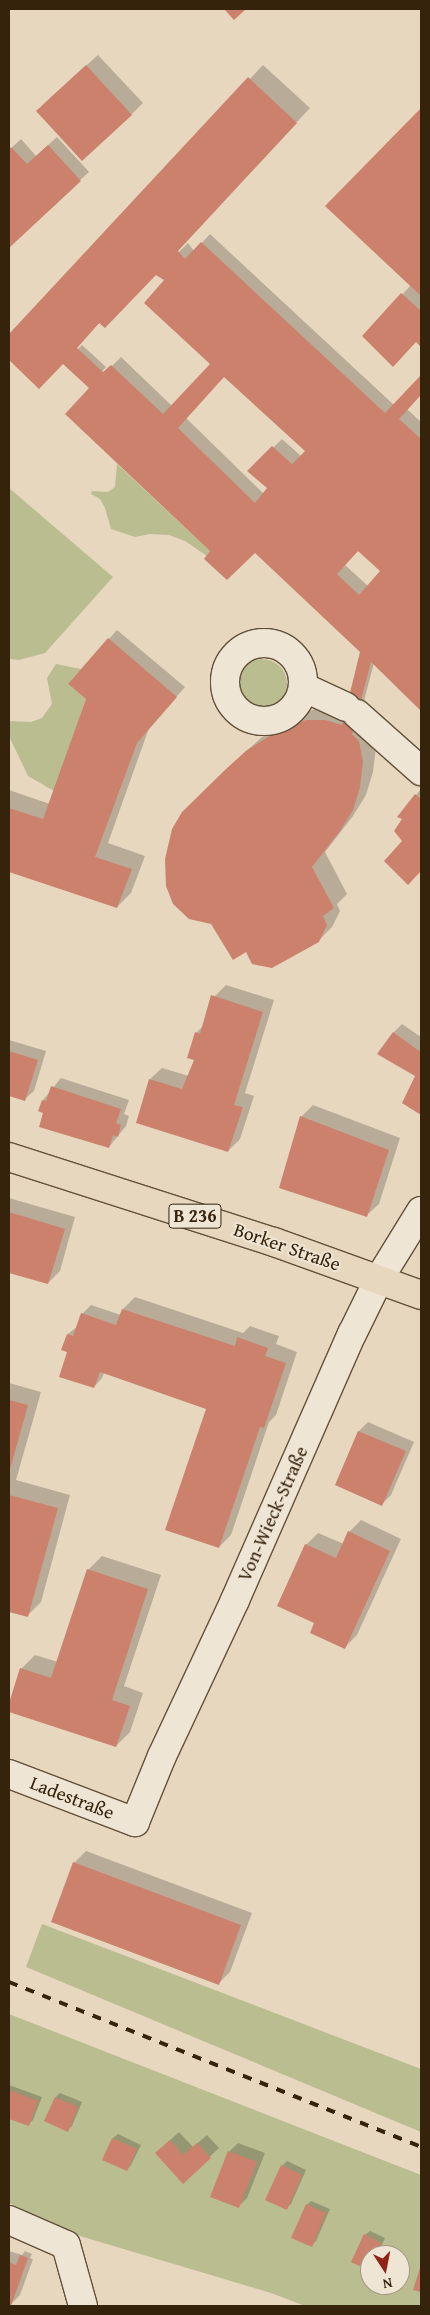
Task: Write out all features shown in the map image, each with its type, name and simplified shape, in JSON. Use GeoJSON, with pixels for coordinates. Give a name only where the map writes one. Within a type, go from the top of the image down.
{"type":"FeatureCollection","features":[{"type":"Feature","properties":{"kind":"main road","name":"Borker Straße"},"geometry":{"type":"LineString","coordinates":[[9,1157],[274,1242],[421,1295]]}},
{"type":"Feature","properties":{"kind":"street"},"geometry":{"type":"LineString","coordinates":[[303,686],[352,710],[421,771]]}},
{"type":"Feature","properties":{"kind":"street","name":"Von-Wieck-Straße"},"geometry":{"type":"LineString","coordinates":[[135,1822],[162,1756],[235,1600],[352,1334],[379,1279],[421,1211]]}},
{"type":"Feature","properties":{"kind":"street","name":"Ladestraße"},"geometry":{"type":"LineString","coordinates":[[9,1774],[135,1822]]}},
{"type":"Feature","properties":{"kind":"street"},"geometry":{"type":"LineString","coordinates":[[9,2220],[66,2245],[83,2306]]}},
{"type":"Feature","properties":{"kind":"green space"},"geometry":{"type":"Polygon","coordinates":[[[117,464],[210,551],[207,556],[185,541],[169,535],[150,534],[135,537],[111,529],[105,508],[100,499],[91,494],[92,491],[108,492],[115,487],[117,464]]]}},
{"type":"Feature","properties":{"kind":"green space"},"geometry":{"type":"Polygon","coordinates":[[[9,488],[113,577],[45,653],[19,660],[9,659],[9,488]]]}},
{"type":"Feature","properties":{"kind":"green space"},"geometry":{"type":"Polygon","coordinates":[[[257,659],[267,659],[280,666],[287,679],[287,689],[280,702],[267,709],[257,709],[248,705],[241,698],[237,689],[237,679],[241,670],[248,663],[257,659]]]}},
{"type":"Feature","properties":{"kind":"green space"},"geometry":{"type":"Polygon","coordinates":[[[56,664],[81,669],[68,684],[86,699],[54,791],[28,776],[9,736],[9,721],[31,722],[42,718],[52,704],[47,678],[56,664]]]}},
{"type":"Feature","properties":{"kind":"green space"},"geometry":{"type":"Polygon","coordinates":[[[42,1924],[421,2069],[421,2132],[26,1967],[42,1924]]]}},
{"type":"Feature","properties":{"kind":"green space"},"geometry":{"type":"Polygon","coordinates":[[[9,2014],[421,2175],[421,2306],[305,2306],[271,2293],[80,2236],[9,2203],[9,2014]]]}},
{"type":"Feature","properties":{"kind":"building"},"geometry":{"type":"Polygon","coordinates":[[[224,9],[246,9],[234,20],[224,9]]]}},
{"type":"Feature","properties":{"kind":"building"},"geometry":{"type":"Polygon","coordinates":[[[86,65],[132,115],[82,161],[36,111],[86,65]]]}},
{"type":"Feature","properties":{"kind":"building"},"geometry":{"type":"Polygon","coordinates":[[[248,77],[297,123],[178,251],[185,259],[201,242],[385,413],[421,375],[421,395],[399,419],[421,439],[421,711],[371,662],[352,734],[359,741],[363,762],[360,787],[353,810],[340,831],[312,867],[334,908],[323,916],[327,925],[319,942],[272,968],[252,964],[246,952],[233,960],[211,924],[189,919],[173,904],[166,886],[165,859],[172,829],[182,812],[226,769],[247,750],[276,732],[306,720],[325,720],[342,725],[360,652],[255,553],[227,580],[204,559],[210,551],[65,414],[89,388],[63,364],[39,389],[9,360],[9,334],[248,77]],[[156,275],[105,328],[99,323],[77,348],[103,372],[111,365],[163,414],[210,364],[144,303],[164,280],[156,275]],[[224,377],[178,428],[255,503],[267,488],[247,471],[272,446],[292,464],[305,451],[224,377]],[[358,551],[337,574],[359,595],[380,571],[358,551]]]}},
{"type":"Feature","properties":{"kind":"building"},"geometry":{"type":"Polygon","coordinates":[[[421,108],[421,296],[325,206],[421,108]]]}},
{"type":"Feature","properties":{"kind":"building"},"geometry":{"type":"Polygon","coordinates":[[[48,145],[81,181],[9,248],[9,150],[11,147],[27,164],[48,145]]]}},
{"type":"Feature","properties":{"kind":"building"},"geometry":{"type":"Polygon","coordinates":[[[401,293],[421,311],[421,347],[416,342],[393,367],[362,336],[401,293]]]}},
{"type":"Feature","properties":{"kind":"building"},"geometry":{"type":"Polygon","coordinates":[[[108,638],[177,697],[137,743],[95,857],[132,869],[117,908],[9,872],[9,808],[43,819],[86,699],[68,684],[108,638]]]}},
{"type":"Feature","properties":{"kind":"building"},"geometry":{"type":"Polygon","coordinates":[[[415,794],[421,799],[421,871],[408,885],[384,861],[402,841],[394,831],[402,819],[397,817],[415,794]]]}},
{"type":"Feature","properties":{"kind":"building"},"geometry":{"type":"Polygon","coordinates":[[[211,995],[263,1012],[234,1105],[243,1107],[228,1152],[136,1123],[149,1079],[182,1089],[194,1060],[187,1058],[195,1032],[200,1034],[211,995]]]}},
{"type":"Feature","properties":{"kind":"building"},"geometry":{"type":"Polygon","coordinates":[[[393,1032],[419,1051],[421,1048],[421,1115],[402,1103],[415,1076],[377,1054],[393,1032]]]}},
{"type":"Feature","properties":{"kind":"building"},"geometry":{"type":"Polygon","coordinates":[[[9,1051],[38,1060],[25,1101],[9,1096],[9,1051]]]}},
{"type":"Feature","properties":{"kind":"building"},"geometry":{"type":"Polygon","coordinates":[[[51,1086],[121,1109],[116,1123],[121,1125],[118,1137],[113,1135],[109,1148],[39,1127],[43,1113],[38,1111],[42,1100],[46,1101],[51,1086]]]}},
{"type":"Feature","properties":{"kind":"building"},"geometry":{"type":"Polygon","coordinates":[[[300,1116],[389,1150],[367,1217],[279,1188],[300,1116]]]}},
{"type":"Feature","properties":{"kind":"building"},"geometry":{"type":"Polygon","coordinates":[[[9,1212],[65,1229],[48,1284],[9,1273],[9,1212]]]}},
{"type":"Feature","properties":{"kind":"building"},"geometry":{"type":"Polygon","coordinates":[[[122,1309],[235,1346],[237,1337],[268,1348],[265,1356],[286,1363],[264,1428],[260,1427],[219,1548],[165,1530],[206,1409],[100,1372],[94,1388],[59,1377],[67,1352],[61,1350],[67,1334],[73,1336],[81,1313],[116,1325],[122,1309]]]}},
{"type":"Feature","properties":{"kind":"building"},"geometry":{"type":"Polygon","coordinates":[[[9,1400],[28,1405],[9,1473],[9,1400]]]}},
{"type":"Feature","properties":{"kind":"building"},"geometry":{"type":"Polygon","coordinates":[[[358,1431],[406,1451],[382,1506],[335,1485],[358,1431]]]}},
{"type":"Feature","properties":{"kind":"building"},"geometry":{"type":"Polygon","coordinates":[[[9,1495],[58,1508],[28,1617],[9,1612],[9,1495]]]}},
{"type":"Feature","properties":{"kind":"building"},"geometry":{"type":"Polygon","coordinates":[[[348,1531],[390,1551],[345,1649],[310,1633],[314,1623],[277,1606],[305,1544],[336,1558],[348,1531]]]}},
{"type":"Feature","properties":{"kind":"building"},"geometry":{"type":"Polygon","coordinates":[[[87,1569],[148,1589],[112,1700],[130,1706],[116,1747],[9,1712],[9,1703],[20,1668],[51,1678],[87,1569]]]}},
{"type":"Feature","properties":{"kind":"building"},"geometry":{"type":"Polygon","coordinates":[[[73,1862],[241,1925],[219,1985],[51,1922],[73,1862]]]}},
{"type":"Feature","properties":{"kind":"building"},"geometry":{"type":"Polygon","coordinates":[[[9,2090],[38,2101],[29,2126],[9,2119],[9,2090]]]}},
{"type":"Feature","properties":{"kind":"building"},"geometry":{"type":"Polygon","coordinates":[[[55,2097],[78,2107],[68,2132],[44,2121],[55,2097]]]}},
{"type":"Feature","properties":{"kind":"building"},"geometry":{"type":"Polygon","coordinates":[[[112,2138],[137,2149],[127,2171],[102,2160],[112,2138]]]}},
{"type":"Feature","properties":{"kind":"building"},"geometry":{"type":"Polygon","coordinates":[[[170,2140],[183,2155],[197,2143],[211,2158],[183,2184],[155,2153],[170,2140]]]}},
{"type":"Feature","properties":{"kind":"building"},"geometry":{"type":"Polygon","coordinates":[[[228,2151],[257,2162],[239,2208],[210,2197],[228,2151]]]}},
{"type":"Feature","properties":{"kind":"building"},"geometry":{"type":"Polygon","coordinates":[[[281,2165],[302,2175],[287,2210],[265,2200],[281,2165]]]}},
{"type":"Feature","properties":{"kind":"building"},"geometry":{"type":"Polygon","coordinates":[[[306,2204],[326,2213],[312,2247],[291,2238],[306,2204]]]}},
{"type":"Feature","properties":{"kind":"building"},"geometry":{"type":"Polygon","coordinates":[[[364,2234],[381,2243],[380,2245],[360,2245],[360,2266],[351,2262],[364,2234]]]}},
{"type":"Feature","properties":{"kind":"building"},"geometry":{"type":"Polygon","coordinates":[[[20,2255],[28,2258],[11,2306],[9,2305],[9,2262],[16,2265],[20,2255]]]}},
{"type":"Feature","properties":{"kind":"building"},"geometry":{"type":"Polygon","coordinates":[[[421,2265],[421,2292],[413,2290],[421,2265]]]}},
{"type":"Feature","properties":{"kind":"railway"},"geometry":{"type":"LineString","coordinates":[[9,1982],[421,2147]]}}]}
